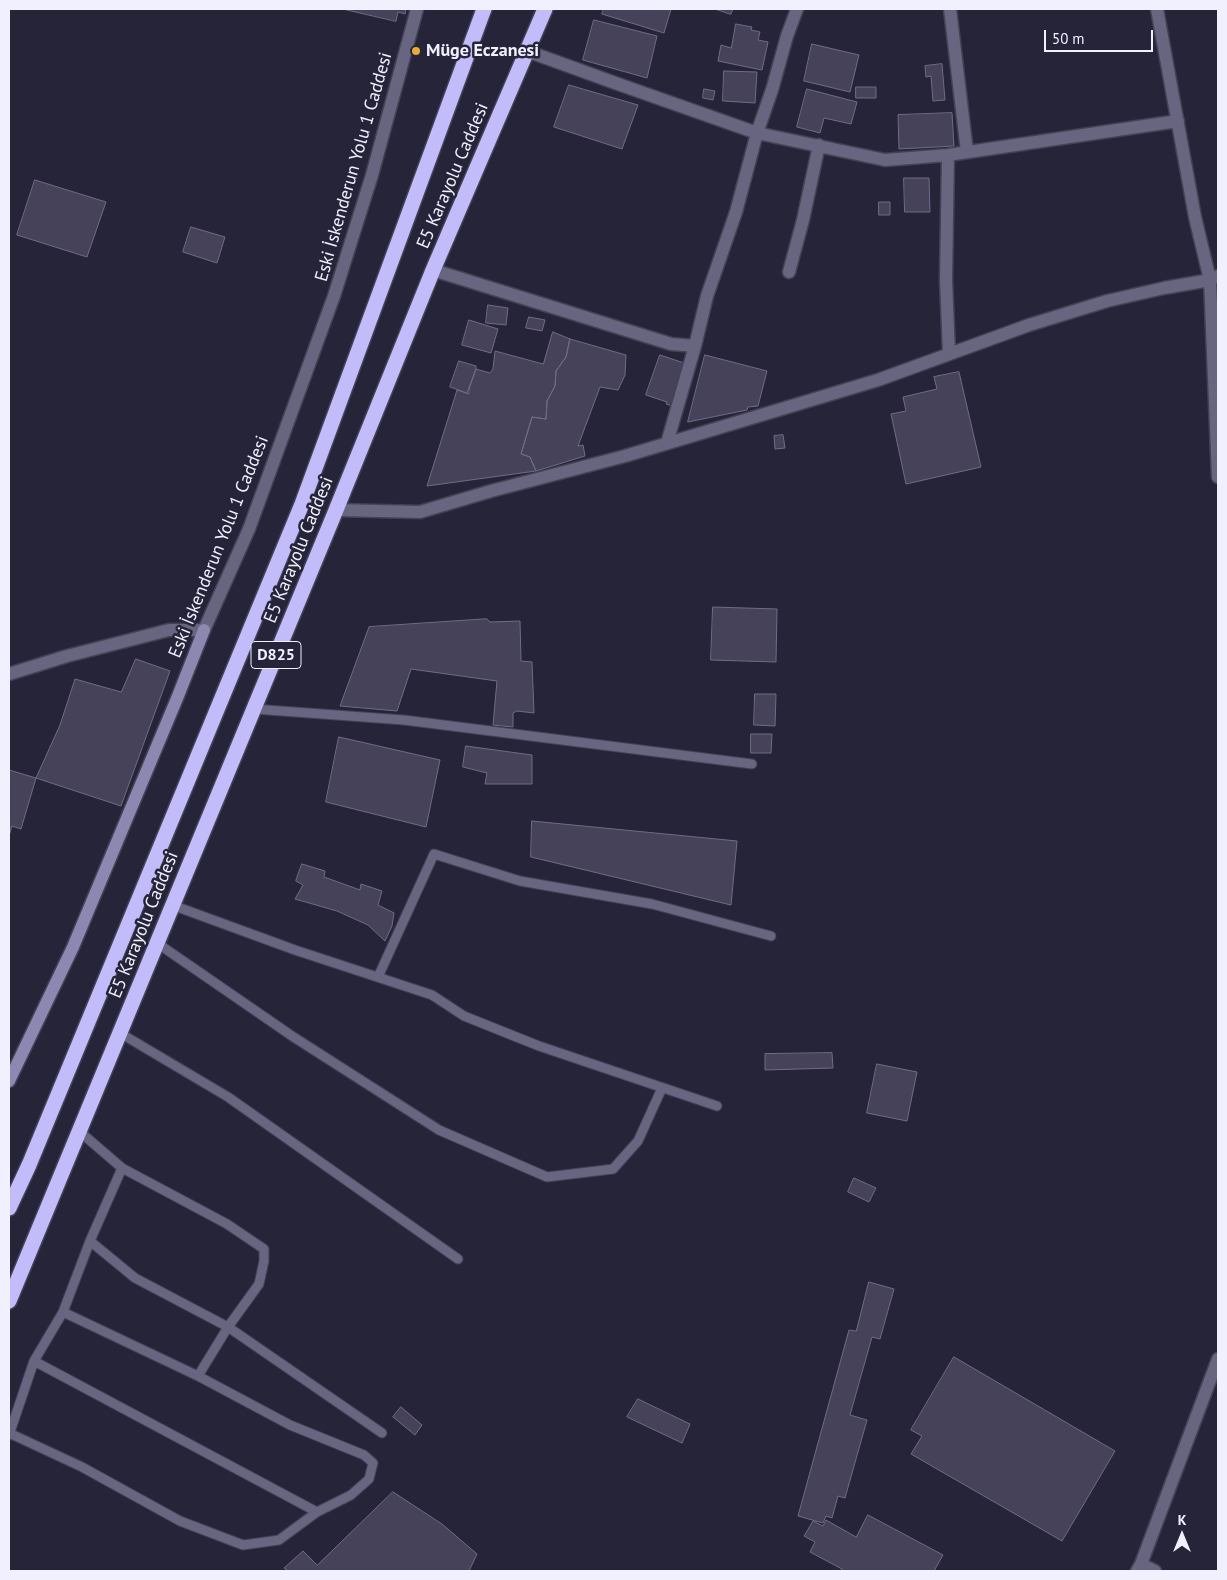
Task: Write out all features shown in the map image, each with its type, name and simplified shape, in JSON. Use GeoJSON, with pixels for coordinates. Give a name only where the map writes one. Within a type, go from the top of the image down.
{"type":"FeatureCollection","features":[{"type":"Feature","properties":{"kind":"highway","name":"E5 Karayolu Caddesi"},"geometry":{"type":"LineString","coordinates":[[9,1208],[29,1165],[302,504],[484,9]]}},
{"type":"Feature","properties":{"kind":"highway","name":"E5 Karayolu Caddesi"},"geometry":{"type":"LineString","coordinates":[[9,1301],[336,510],[433,270],[545,9]]}},
{"type":"Feature","properties":{"kind":"street","name":"Eski İskenderun Yolu 1 Caddesi"},"geometry":{"type":"LineString","coordinates":[[9,1081],[73,947],[204,630],[249,529],[334,296],[372,175],[417,9]]}},
{"type":"Feature","properties":{"kind":"street"},"geometry":{"type":"LineString","coordinates":[[667,443],[695,346],[707,296],[736,212],[786,36],[797,9]]}},
{"type":"Feature","properties":{"kind":"street"},"geometry":{"type":"LineString","coordinates":[[950,9],[967,152]]}},
{"type":"Feature","properties":{"kind":"street"},"geometry":{"type":"LineString","coordinates":[[1157,9],[1196,217],[1214,278],[1218,477]]}},
{"type":"Feature","properties":{"kind":"street"},"geometry":{"type":"LineString","coordinates":[[527,51],[757,133],[885,160],[948,155],[1178,121]]}},
{"type":"Feature","properties":{"kind":"street"},"geometry":{"type":"LineString","coordinates":[[788,272],[803,220],[819,146]]}},
{"type":"Feature","properties":{"kind":"street"},"geometry":{"type":"LineString","coordinates":[[948,155],[946,280],[949,353]]}},
{"type":"Feature","properties":{"kind":"street"},"geometry":{"type":"LineString","coordinates":[[433,270],[671,344],[695,346]]}},
{"type":"Feature","properties":{"kind":"street"},"geometry":{"type":"LineString","coordinates":[[336,510],[420,512],[667,443],[878,380],[949,353],[1107,301],[1214,278]]}},
{"type":"Feature","properties":{"kind":"street"},"geometry":{"type":"LineString","coordinates":[[9,674],[67,656],[169,630],[204,630]]}},
{"type":"Feature","properties":{"kind":"street"},"geometry":{"type":"LineString","coordinates":[[1155,1571],[1139,1568],[1218,1358]]}},
{"type":"Feature","properties":{"kind":"lane"},"geometry":{"type":"LineString","coordinates":[[254,709],[404,720],[752,764]]}},
{"type":"Feature","properties":{"kind":"lane"},"geometry":{"type":"LineString","coordinates":[[378,976],[434,854],[520,881],[652,904],[771,936]]}},
{"type":"Feature","properties":{"kind":"lane"},"geometry":{"type":"LineString","coordinates":[[172,905],[295,950],[432,995],[464,1016],[539,1046],[717,1106]]}},
{"type":"Feature","properties":{"kind":"lane"},"geometry":{"type":"LineString","coordinates":[[157,943],[292,1036],[439,1130],[547,1177],[614,1169],[638,1141],[662,1088]]}},
{"type":"Feature","properties":{"kind":"lane"},"geometry":{"type":"LineString","coordinates":[[120,1033],[228,1097],[458,1259]]}},
{"type":"Feature","properties":{"kind":"lane"},"geometry":{"type":"LineString","coordinates":[[79,1132],[122,1168],[228,1224],[264,1249],[264,1261],[259,1284],[228,1327],[198,1376]]}},
{"type":"Feature","properties":{"kind":"lane"},"geometry":{"type":"LineString","coordinates":[[63,1312],[198,1376],[290,1425],[364,1455],[373,1463],[369,1479],[351,1495],[317,1512],[279,1540],[243,1546],[180,1520],[82,1466],[9,1434],[34,1361],[63,1312],[90,1241],[122,1168]]}},
{"type":"Feature","properties":{"kind":"lane"},"geometry":{"type":"LineString","coordinates":[[90,1241],[135,1278],[228,1327],[382,1433]]}},
{"type":"Feature","properties":{"kind":"lane"},"geometry":{"type":"LineString","coordinates":[[34,1361],[317,1512]]}},
{"type":"Feature","properties":{"kind":"building"},"geometry":{"type":"Polygon","coordinates":[[[343,9],[406,9],[405,14],[398,12],[396,21],[343,9]]]}},
{"type":"Feature","properties":{"kind":"building"},"geometry":{"type":"Polygon","coordinates":[[[604,9],[671,9],[664,33],[602,14],[604,9]]]}},
{"type":"Feature","properties":{"kind":"building"},"geometry":{"type":"Polygon","coordinates":[[[715,9],[733,9],[731,14],[715,9]]]}},
{"type":"Feature","properties":{"kind":"building"},"geometry":{"type":"Polygon","coordinates":[[[594,20],[657,36],[647,78],[583,60],[594,20]]]}},
{"type":"Feature","properties":{"kind":"building"},"geometry":{"type":"Polygon","coordinates":[[[736,24],[752,27],[751,30],[760,32],[758,40],[768,42],[762,70],[718,61],[721,45],[731,48],[736,24]]]}},
{"type":"Feature","properties":{"kind":"building"},"geometry":{"type":"Polygon","coordinates":[[[812,44],[859,55],[850,92],[804,81],[812,44]]]}},
{"type":"Feature","properties":{"kind":"building"},"geometry":{"type":"Polygon","coordinates":[[[942,64],[945,100],[933,101],[931,76],[926,77],[925,66],[942,64]]]}},
{"type":"Feature","properties":{"kind":"building"},"geometry":{"type":"Polygon","coordinates":[[[724,71],[757,72],[755,103],[723,101],[724,71]]]}},
{"type":"Feature","properties":{"kind":"building"},"geometry":{"type":"Polygon","coordinates":[[[569,85],[638,105],[622,149],[554,127],[569,85]]]}},
{"type":"Feature","properties":{"kind":"building"},"geometry":{"type":"Polygon","coordinates":[[[856,87],[876,87],[876,98],[856,98],[856,87]]]}},
{"type":"Feature","properties":{"kind":"building"},"geometry":{"type":"Polygon","coordinates":[[[704,89],[715,91],[713,100],[703,98],[704,89]]]}},
{"type":"Feature","properties":{"kind":"building"},"geometry":{"type":"Polygon","coordinates":[[[807,89],[857,102],[851,124],[824,118],[820,133],[797,127],[807,89]]]}},
{"type":"Feature","properties":{"kind":"building"},"geometry":{"type":"Polygon","coordinates":[[[952,113],[954,146],[899,149],[898,115],[952,113]]]}},
{"type":"Feature","properties":{"kind":"building"},"geometry":{"type":"Polygon","coordinates":[[[904,178],[929,178],[930,212],[905,212],[904,178]]]}},
{"type":"Feature","properties":{"kind":"building"},"geometry":{"type":"Polygon","coordinates":[[[35,180],[106,202],[87,257],[17,235],[35,180]]]}},
{"type":"Feature","properties":{"kind":"building"},"geometry":{"type":"Polygon","coordinates":[[[879,202],[890,202],[890,215],[879,215],[879,202]]]}},
{"type":"Feature","properties":{"kind":"building"},"geometry":{"type":"Polygon","coordinates":[[[191,227],[225,237],[217,263],[183,252],[191,227]]]}},
{"type":"Feature","properties":{"kind":"building"},"geometry":{"type":"Polygon","coordinates":[[[488,305],[508,308],[506,325],[486,323],[488,305]]]}},
{"type":"Feature","properties":{"kind":"building"},"geometry":{"type":"Polygon","coordinates":[[[529,317],[545,320],[542,331],[526,328],[529,317]]]}},
{"type":"Feature","properties":{"kind":"building"},"geometry":{"type":"Polygon","coordinates":[[[469,320],[498,329],[491,353],[462,345],[469,320]]]}},
{"type":"Feature","properties":{"kind":"building"},"geometry":{"type":"Polygon","coordinates":[[[553,332],[570,339],[566,357],[556,371],[555,386],[547,401],[546,419],[532,417],[521,454],[530,457],[536,471],[427,486],[457,390],[469,394],[476,369],[490,373],[493,369],[495,351],[543,364],[553,332]]]}},
{"type":"Feature","properties":{"kind":"building"},"geometry":{"type":"Polygon","coordinates":[[[570,339],[626,355],[625,375],[618,390],[600,387],[578,446],[583,445],[585,456],[536,471],[530,457],[521,454],[532,417],[546,419],[547,401],[555,386],[556,371],[566,357],[570,339]]]}},
{"type":"Feature","properties":{"kind":"building"},"geometry":{"type":"Polygon","coordinates":[[[660,355],[687,364],[672,406],[666,404],[667,402],[646,395],[660,355]]]}},
{"type":"Feature","properties":{"kind":"building"},"geometry":{"type":"Polygon","coordinates":[[[705,355],[767,371],[758,406],[688,422],[705,355]]]}},
{"type":"Feature","properties":{"kind":"building"},"geometry":{"type":"Polygon","coordinates":[[[459,361],[476,366],[467,393],[450,387],[459,361]]]}},
{"type":"Feature","properties":{"kind":"building"},"geometry":{"type":"Polygon","coordinates":[[[959,372],[981,467],[906,484],[891,414],[906,411],[903,397],[937,389],[934,377],[959,372]]]}},
{"type":"Feature","properties":{"kind":"building"},"geometry":{"type":"Polygon","coordinates":[[[783,435],[785,448],[775,449],[774,436],[783,435]]]}},
{"type":"Feature","properties":{"kind":"building"},"geometry":{"type":"Polygon","coordinates":[[[713,607],[777,609],[776,662],[711,660],[713,607]]]}},
{"type":"Feature","properties":{"kind":"building"},"geometry":{"type":"Polygon","coordinates":[[[487,619],[490,622],[520,621],[521,661],[532,662],[534,713],[517,711],[513,713],[513,727],[493,725],[497,681],[411,669],[397,711],[340,706],[369,627],[487,619]]]}},
{"type":"Feature","properties":{"kind":"building"},"geometry":{"type":"Polygon","coordinates":[[[136,659],[170,671],[121,806],[36,778],[60,725],[75,679],[121,692],[136,659]]]}},
{"type":"Feature","properties":{"kind":"building"},"geometry":{"type":"Polygon","coordinates":[[[755,694],[776,694],[775,726],[754,725],[755,694]]]}},
{"type":"Feature","properties":{"kind":"building"},"geometry":{"type":"Polygon","coordinates":[[[751,734],[772,734],[771,753],[751,753],[751,734]]]}},
{"type":"Feature","properties":{"kind":"building"},"geometry":{"type":"Polygon","coordinates":[[[339,737],[440,760],[426,827],[326,802],[339,737]]]}},
{"type":"Feature","properties":{"kind":"building"},"geometry":{"type":"Polygon","coordinates":[[[466,746],[532,755],[532,784],[485,784],[487,773],[463,767],[466,746]]]}},
{"type":"Feature","properties":{"kind":"building"},"geometry":{"type":"Polygon","coordinates":[[[9,770],[36,778],[21,829],[12,826],[9,836],[9,770]]]}},
{"type":"Feature","properties":{"kind":"building"},"geometry":{"type":"Polygon","coordinates":[[[532,821],[737,841],[731,905],[531,857],[532,821]]]}},
{"type":"Feature","properties":{"kind":"building"},"geometry":{"type":"Polygon","coordinates":[[[302,864],[325,871],[324,877],[360,890],[361,884],[382,891],[378,905],[394,913],[392,926],[385,941],[368,925],[337,911],[295,899],[303,885],[296,881],[302,864]]]}},
{"type":"Feature","properties":{"kind":"building"},"geometry":{"type":"Polygon","coordinates":[[[832,1053],[833,1068],[765,1070],[765,1054],[832,1053]]]}},
{"type":"Feature","properties":{"kind":"building"},"geometry":{"type":"Polygon","coordinates":[[[877,1064],[917,1072],[907,1121],[867,1113],[877,1064]]]}},
{"type":"Feature","properties":{"kind":"building"},"geometry":{"type":"Polygon","coordinates":[[[854,1178],[876,1188],[869,1202],[848,1192],[854,1178]]]}},
{"type":"Feature","properties":{"kind":"building"},"geometry":{"type":"Polygon","coordinates":[[[869,1282],[894,1289],[880,1339],[872,1337],[850,1415],[867,1420],[845,1498],[838,1496],[832,1518],[826,1516],[823,1523],[798,1516],[849,1330],[856,1331],[869,1282]]]}},
{"type":"Feature","properties":{"kind":"building"},"geometry":{"type":"Polygon","coordinates":[[[954,1357],[1115,1451],[1062,1541],[911,1454],[922,1436],[911,1430],[954,1357]]]}},
{"type":"Feature","properties":{"kind":"building"},"geometry":{"type":"Polygon","coordinates":[[[638,1399],[690,1424],[682,1443],[627,1417],[638,1399]]]}},
{"type":"Feature","properties":{"kind":"building"},"geometry":{"type":"Polygon","coordinates":[[[401,1407],[422,1425],[415,1435],[393,1417],[401,1407]]]}},
{"type":"Feature","properties":{"kind":"building"},"geometry":{"type":"Polygon","coordinates":[[[393,1492],[442,1524],[477,1554],[469,1571],[288,1571],[284,1568],[303,1551],[317,1565],[393,1492]]]}},
{"type":"Feature","properties":{"kind":"building"},"geometry":{"type":"Polygon","coordinates":[[[868,1515],[943,1555],[934,1571],[841,1571],[842,1569],[810,1552],[815,1542],[804,1536],[813,1521],[823,1526],[826,1520],[856,1537],[868,1515]]]}},
{"type":"Feature","properties":{"kind":"place","name":"Müge Eczanesi"},"geometry":{"type":"Point","coordinates":[416,51]}}]}
